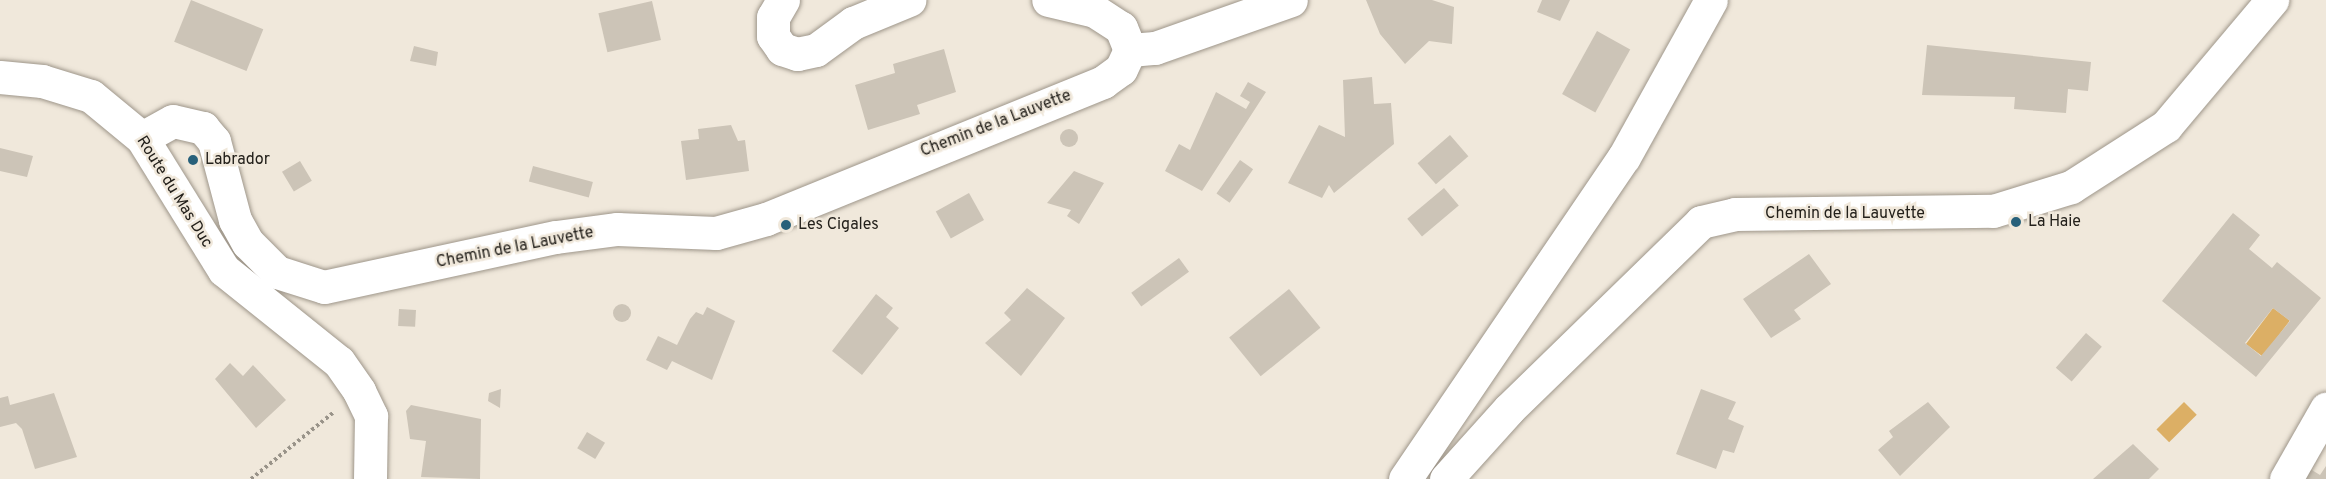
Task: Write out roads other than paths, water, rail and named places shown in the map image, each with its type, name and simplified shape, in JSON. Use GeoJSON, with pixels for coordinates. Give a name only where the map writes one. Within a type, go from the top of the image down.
{"type":"FeatureCollection","features":[{"type":"Feature","properties":{"kind":"street"},"geometry":{"type":"LineString","coordinates":[[783,0],[773,17],[773,36],[782,49],[797,54],[816,50],[853,22],[909,0]]}},
{"type":"Feature","properties":{"kind":"street"},"geometry":{"type":"LineString","coordinates":[[1048,0],[1107,16],[1121,28],[1130,50],[1155,48],[1291,0]]}},
{"type":"Feature","properties":{"kind":"street"},"geometry":{"type":"LineString","coordinates":[[1405,479],[1624,157],[1711,0]]}},
{"type":"Feature","properties":{"kind":"street","name":"Chemin de la Lauvette"},"geometry":{"type":"LineString","coordinates":[[1446,479],[1509,409],[1701,222],[1735,214],[1993,211],[2071,187],[2166,126],[2272,0]]}},
{"type":"Feature","properties":{"kind":"street","name":"Chemin de la Lauvette"},"geometry":{"type":"LineString","coordinates":[[142,138],[173,121],[203,128],[214,141],[235,220],[263,260],[299,282],[353,285],[556,237],[617,229],[694,234],[738,228],[1103,82],[1121,69],[1130,50]]}},
{"type":"Feature","properties":{"kind":"street","name":"Route du Mas Duc"},"geometry":{"type":"LineString","coordinates":[[0,77],[42,81],[91,96],[142,138],[224,270],[339,362],[359,391],[371,416],[370,479]]}},
{"type":"Feature","properties":{"kind":"street"},"geometry":{"type":"LineString","coordinates":[[2286,479],[2326,409]]}},
{"type":"Feature","properties":{"kind":"place","name":"Labrador"},"geometry":{"type":"Point","coordinates":[193,160]}},
{"type":"Feature","properties":{"kind":"place","name":"La Haie"},"geometry":{"type":"Point","coordinates":[2016,222]}},
{"type":"Feature","properties":{"kind":"place","name":"Les Cigales"},"geometry":{"type":"Point","coordinates":[786,225]}}]}
